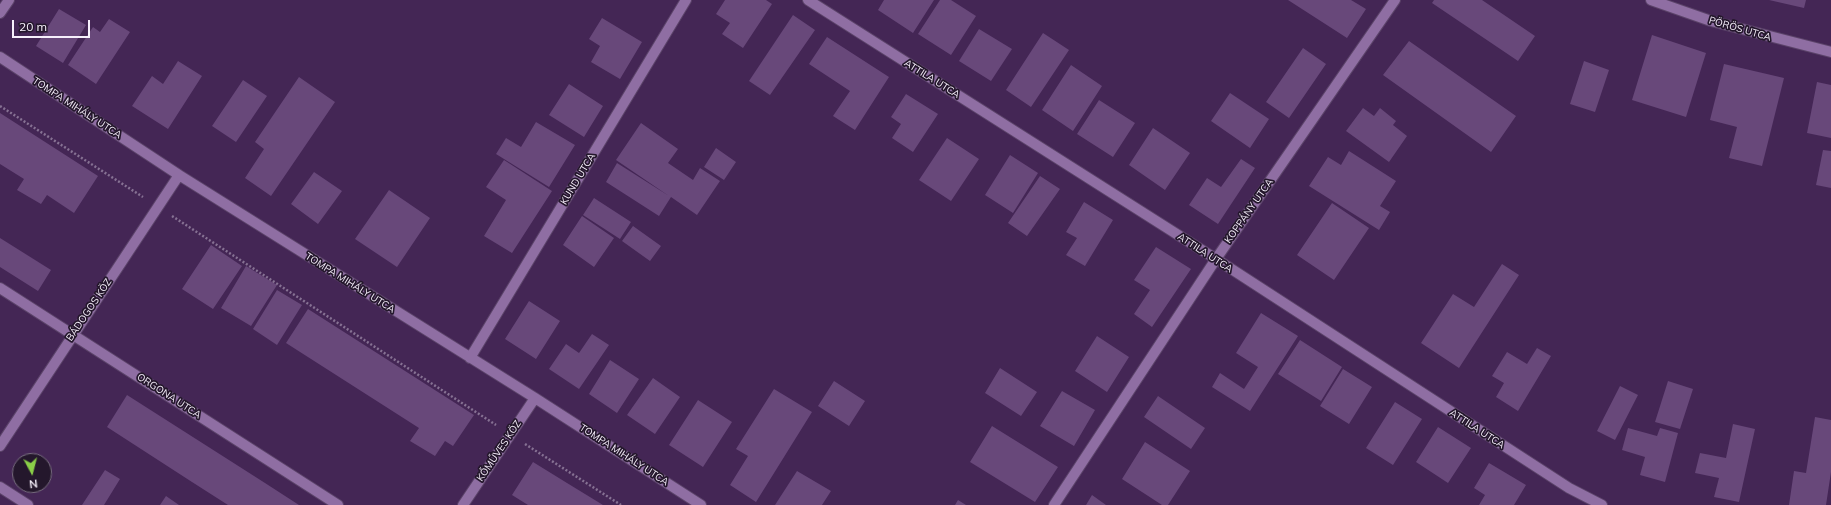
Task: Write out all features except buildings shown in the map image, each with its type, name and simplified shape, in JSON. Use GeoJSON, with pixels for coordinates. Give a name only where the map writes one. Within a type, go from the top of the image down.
{"type":"FeatureCollection","features":[{"type":"Feature","properties":{"kind":"street"},"geometry":{"type":"LineString","coordinates":[[0,13],[9,0]]}},
{"type":"Feature","properties":{"kind":"street","name":"KUND UTCA"},"geometry":{"type":"LineString","coordinates":[[470,358],[686,0]]}},
{"type":"Feature","properties":{"kind":"street","name":"ATTILA UTCA"},"geometry":{"type":"LineString","coordinates":[[808,0],[1216,259],[1568,488],[1602,505]]}},
{"type":"Feature","properties":{"kind":"street","name":"KOPPÁNY UTCA"},"geometry":{"type":"LineString","coordinates":[[1054,505],[1216,259],[1395,0]]}},
{"type":"Feature","properties":{"kind":"street","name":"PÖRÖS UTCA"},"geometry":{"type":"LineString","coordinates":[[1651,0],[1718,23],[1831,52]]}},
{"type":"Feature","properties":{"kind":"street","name":"TOMPA MIHÁLY UTCA"},"geometry":{"type":"LineString","coordinates":[[0,57],[179,175],[535,398],[701,505]]}},
{"type":"Feature","properties":{"kind":"street","name":"BÁDOGOS KÖZ"},"geometry":{"type":"LineString","coordinates":[[0,446],[179,175]]}},
{"type":"Feature","properties":{"kind":"street","name":"ORGONA UTCA"},"geometry":{"type":"LineString","coordinates":[[0,288],[338,505]]}},
{"type":"Feature","properties":{"kind":"street","name":"KŐMŰVES KÖZ"},"geometry":{"type":"LineString","coordinates":[[463,505],[535,398]]}},
{"type":"Feature","properties":{"kind":"street"},"geometry":{"type":"LineString","coordinates":[[0,487],[28,505]]}},
{"type":"Feature","properties":{"kind":"path"},"geometry":{"type":"LineString","coordinates":[[0,106],[621,505]]}}]}
